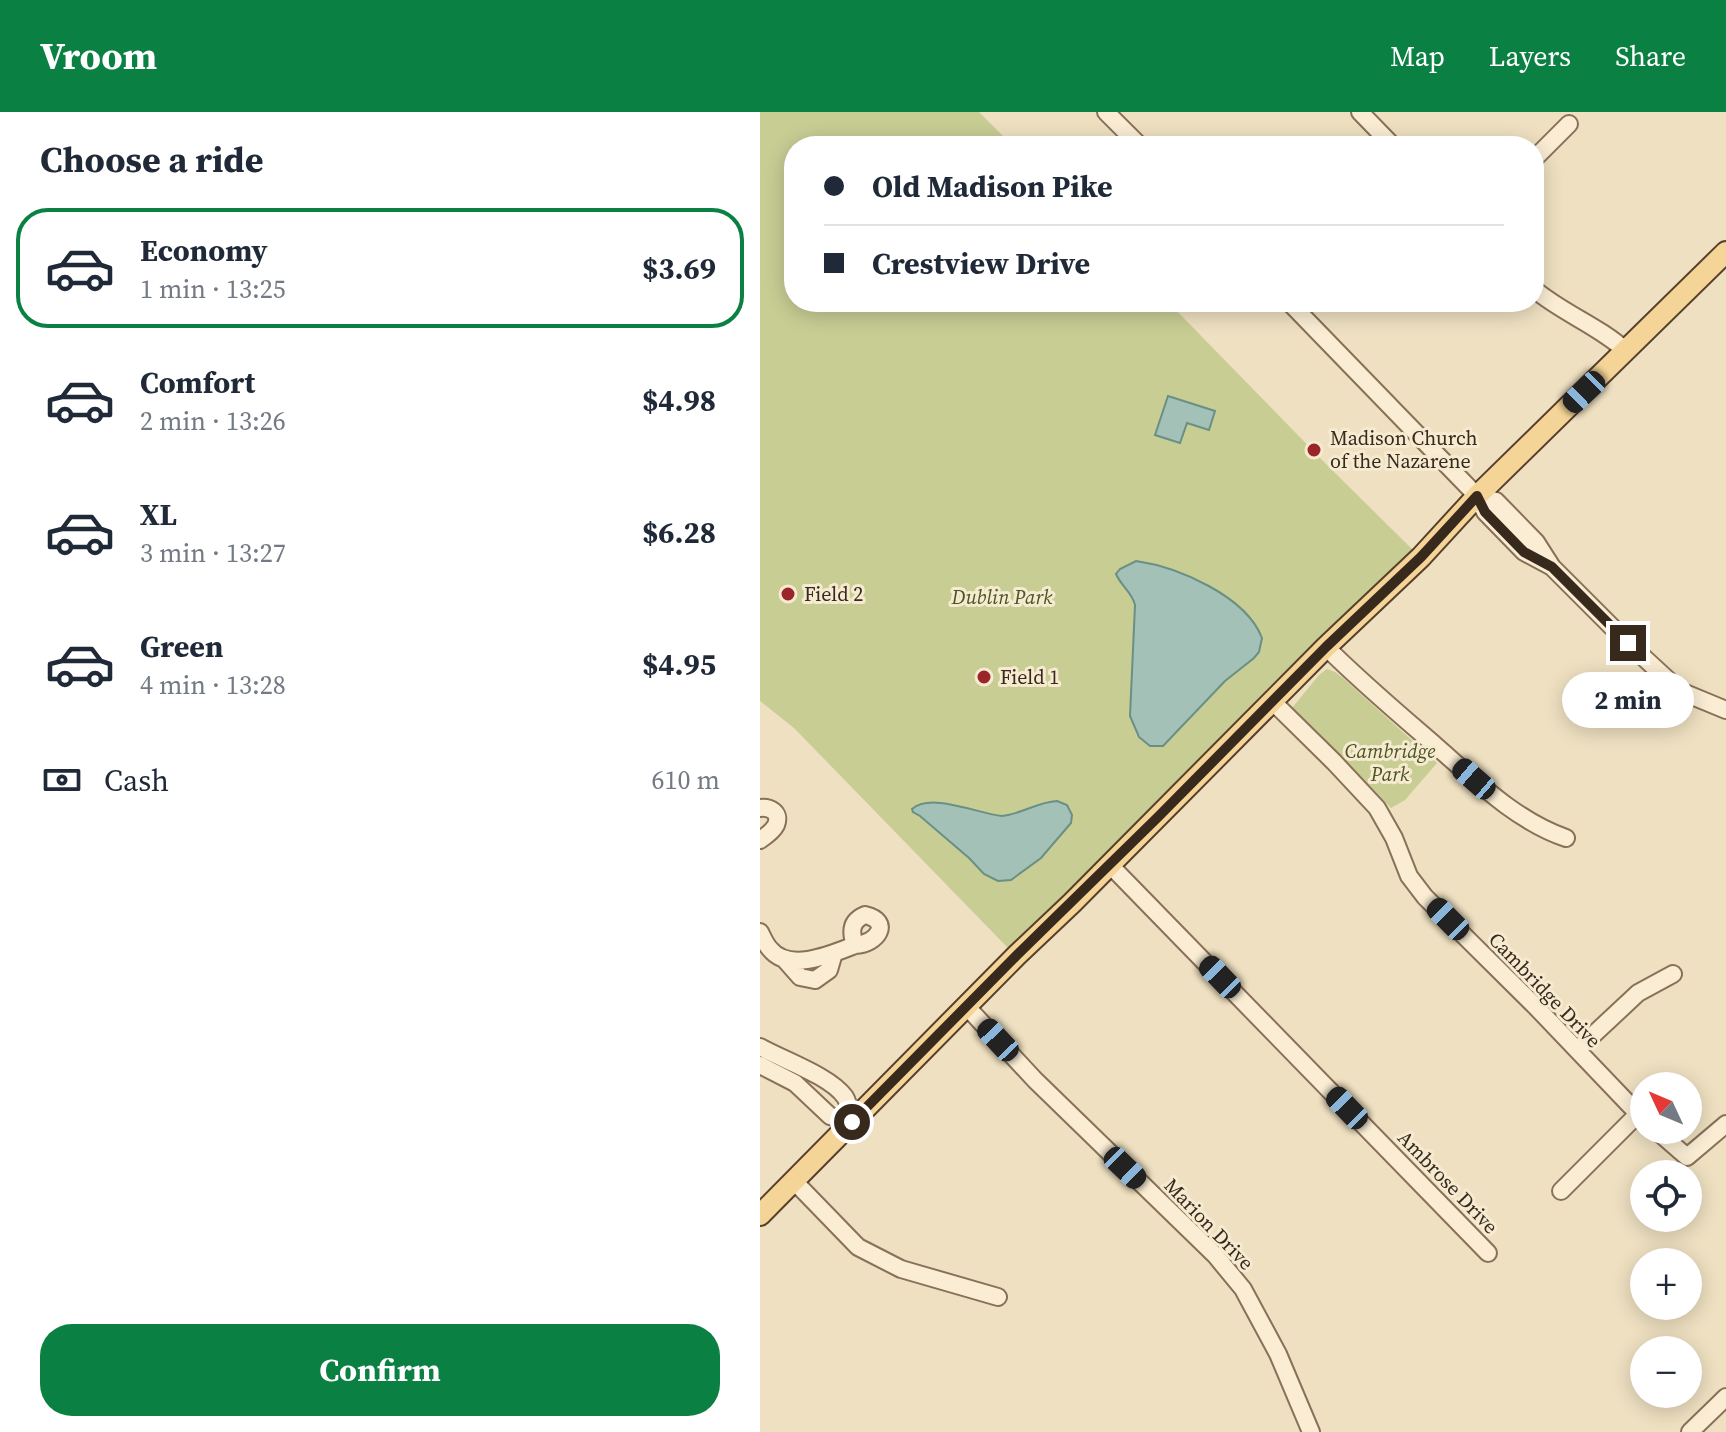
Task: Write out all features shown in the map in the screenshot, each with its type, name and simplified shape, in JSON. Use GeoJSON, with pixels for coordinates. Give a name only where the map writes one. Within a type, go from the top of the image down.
{"type":"FeatureCollection","features":[{"type":"Feature","properties":{"kind":"main road"},"geometry":{"type":"LineString","coordinates":[[760,1215],[1326,647],[1421,557],[1477,496],[1726,252]]}},
{"type":"Feature","properties":{"kind":"street"},"geometry":{"type":"LineString","coordinates":[[1106,112],[1130,136]]}},
{"type":"Feature","properties":{"kind":"street"},"geometry":{"type":"LineString","coordinates":[[1360,112],[1383,136]]}},
{"type":"Feature","properties":{"kind":"street"},"geometry":{"type":"LineString","coordinates":[[1544,149],[1569,124]]}},
{"type":"Feature","properties":{"kind":"street"},"geometry":{"type":"LineString","coordinates":[[1544,298],[1614,340],[1626,351]]}},
{"type":"Feature","properties":{"kind":"street"},"geometry":{"type":"LineString","coordinates":[[1299,312],[1477,496],[1485,512],[1524,552],[1552,567],[1680,691],[1726,710]]}},
{"type":"Feature","properties":{"kind":"street"},"geometry":{"type":"LineString","coordinates":[[1326,647],[1493,795],[1545,831],[1566,838]]}},
{"type":"Feature","properties":{"kind":"street","name":"Cambridge Drive"},"geometry":{"type":"LineString","coordinates":[[1272,701],[1377,808],[1394,838],[1409,876],[1425,897],[1630,1105]]}},
{"type":"Feature","properties":{"kind":"street"},"geometry":{"type":"LineString","coordinates":[[760,808],[769,807],[777,816],[771,831],[760,840]]}},
{"type":"Feature","properties":{"kind":"street","name":"Ambrose Drive"},"geometry":{"type":"LineString","coordinates":[[1110,865],[1488,1253]]}},
{"type":"Feature","properties":{"kind":"street"},"geometry":{"type":"LineString","coordinates":[[760,932],[771,951],[785,960],[800,977],[815,980],[829,970],[834,953],[855,945]]}},
{"type":"Feature","properties":{"kind":"street"},"geometry":{"type":"LineString","coordinates":[[1577,1050],[1638,993],[1673,974]]}},
{"type":"Feature","properties":{"kind":"street","name":"Marion Drive"},"geometry":{"type":"LineString","coordinates":[[967,1007],[1035,1080],[1215,1255],[1243,1289],[1278,1354],[1311,1432]]}},
{"type":"Feature","properties":{"kind":"street"},"geometry":{"type":"LineString","coordinates":[[760,1047],[819,1077],[840,1092],[847,1099],[852,1122],[830,1116],[795,1083],[760,1065]]}},
{"type":"Feature","properties":{"kind":"street"},"geometry":{"type":"LineString","coordinates":[[1672,1144],[1687,1157],[1726,1124]]}},
{"type":"Feature","properties":{"kind":"street"},"geometry":{"type":"LineString","coordinates":[[1561,1191],[1630,1127]]}},
{"type":"Feature","properties":{"kind":"street"},"geometry":{"type":"LineString","coordinates":[[794,1181],[858,1247],[901,1269],[998,1297]]}},
{"type":"Feature","properties":{"kind":"street"},"geometry":{"type":"LineString","coordinates":[[1690,1432],[1726,1397]]}},
{"type":"Feature","properties":{"kind":"green space","name":"Dublin Park"},"geometry":{"type":"Polygon","coordinates":[[[760,112],[979,112],[1003,136],[784,136],[784,312],[1178,312],[1417,554],[1070,897],[1009,949],[794,728],[760,701],[760,112]]]}},
{"type":"Feature","properties":{"kind":"green space","name":"Cambridge Park"},"geometry":{"type":"Polygon","coordinates":[[[1327,669],[1343,678],[1437,763],[1405,800],[1391,808],[1292,708],[1327,669]]]}},
{"type":"Feature","properties":{"kind":"water"},"geometry":{"type":"Polygon","coordinates":[[[1168,396],[1215,411],[1209,430],[1187,423],[1180,443],[1155,435],[1168,396]]]}},
{"type":"Feature","properties":{"kind":"water"},"geometry":{"type":"Polygon","coordinates":[[[1136,561],[1171,570],[1209,586],[1241,609],[1262,638],[1259,652],[1254,658],[1225,681],[1163,746],[1150,746],[1139,737],[1130,716],[1135,605],[1116,574],[1136,561]]]}},
{"type":"Feature","properties":{"kind":"water"},"geometry":{"type":"Polygon","coordinates":[[[1057,801],[1067,805],[1072,815],[1071,823],[1041,858],[1011,880],[998,881],[984,874],[912,809],[920,804],[943,803],[1002,816],[1057,801]]]}},
{"type":"Feature","properties":{"kind":"place","name":"Madison Church of the Nazarene"},"geometry":{"type":"Point","coordinates":[1314,450]}},
{"type":"Feature","properties":{"kind":"place","name":"Field 2"},"geometry":{"type":"Point","coordinates":[788,594]}},
{"type":"Feature","properties":{"kind":"place","name":"Field 1"},"geometry":{"type":"Point","coordinates":[984,677]}},
{"type":"Feature","properties":{"kind":"route"},"geometry":{"type":"LineString","coordinates":[[852,1122],[1326,647],[1421,557],[1477,496],[1485,512],[1524,552],[1552,567],[1628,643]]}}]}
